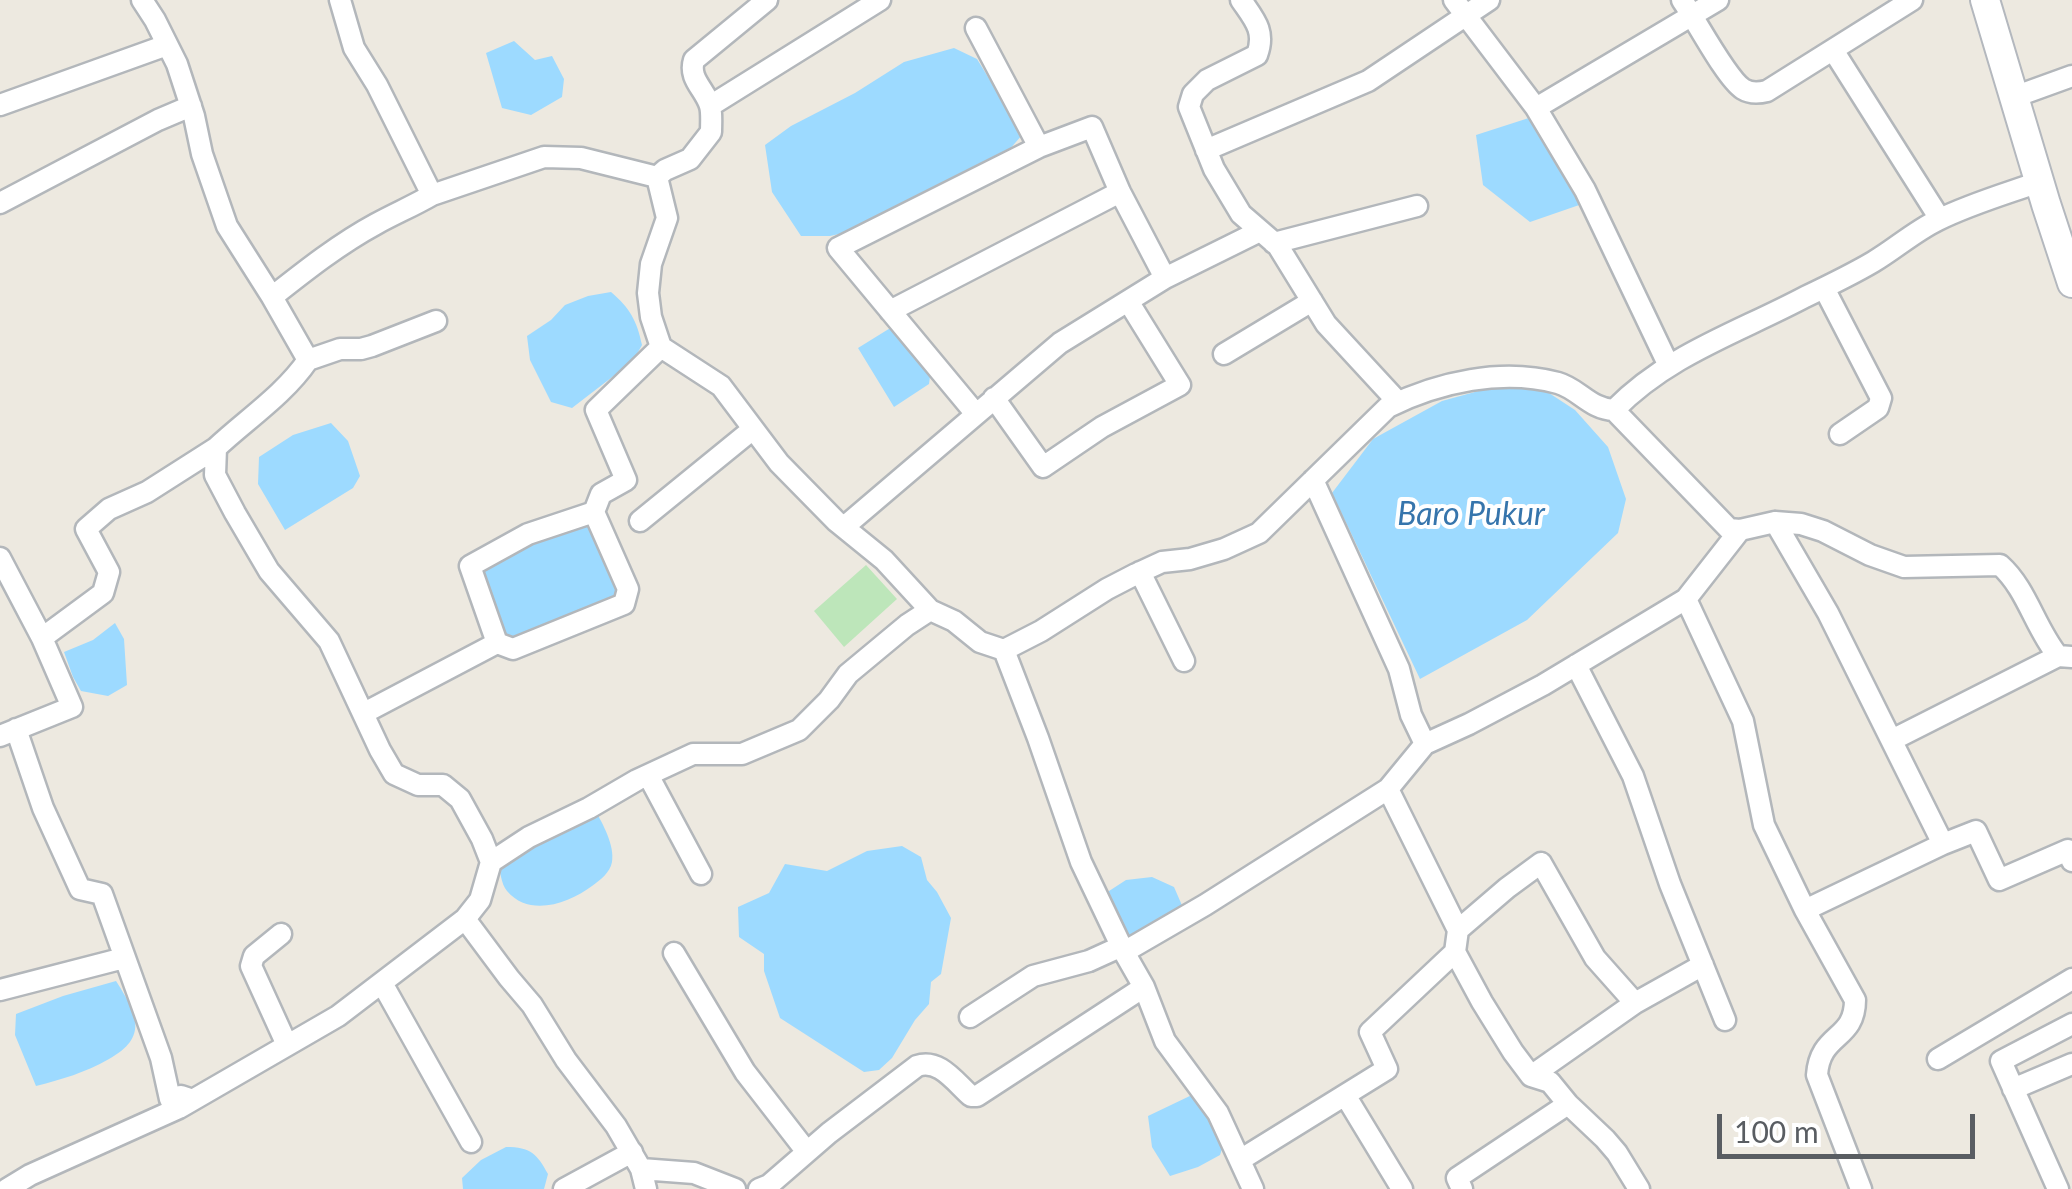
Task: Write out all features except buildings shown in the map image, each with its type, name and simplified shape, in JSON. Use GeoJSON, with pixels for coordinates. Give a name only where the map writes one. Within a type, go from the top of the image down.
{"type":"FeatureCollection","features":[{"type":"Feature","properties":{"kind":"main road"},"geometry":{"type":"LineString","coordinates":[[1985,0],[2039,182],[2065,236],[2072,283]]}},
{"type":"Feature","properties":{"kind":"street"},"geometry":{"type":"LineString","coordinates":[[142,0],[176,64],[228,226],[308,360]]}},
{"type":"Feature","properties":{"kind":"street"},"geometry":{"type":"LineString","coordinates":[[340,0],[354,48],[432,195]]}},
{"type":"Feature","properties":{"kind":"street"},"geometry":{"type":"LineString","coordinates":[[656,177],[690,160],[711,132],[710,106],[694,79],[694,60],[766,0]]}},
{"type":"Feature","properties":{"kind":"street"},"geometry":{"type":"LineString","coordinates":[[710,106],[880,0]]}},
{"type":"Feature","properties":{"kind":"street"},"geometry":{"type":"LineString","coordinates":[[1241,0],[1260,27],[1262,42],[1257,55],[1207,80],[1193,94],[1189,107],[1214,169],[1241,214],[1267,237],[1326,324],[1398,402]]}},
{"type":"Feature","properties":{"kind":"street"},"geometry":{"type":"LineString","coordinates":[[1206,150],[1368,82],[1460,8],[1490,0]]}},
{"type":"Feature","properties":{"kind":"street"},"geometry":{"type":"LineString","coordinates":[[1536,108],[1687,7],[1718,0]]}},
{"type":"Feature","properties":{"kind":"street"},"geometry":{"type":"LineString","coordinates":[[1687,7],[1731,76],[1744,90],[1756,94],[1767,91],[1912,0]]}},
{"type":"Feature","properties":{"kind":"street"},"geometry":{"type":"LineString","coordinates":[[1460,8],[1536,108],[1584,190],[1668,364]]}},
{"type":"Feature","properties":{"kind":"street"},"geometry":{"type":"LineString","coordinates":[[976,28],[1039,147]]}},
{"type":"Feature","properties":{"kind":"street"},"geometry":{"type":"LineString","coordinates":[[0,105],[167,45]]}},
{"type":"Feature","properties":{"kind":"street"},"geometry":{"type":"LineString","coordinates":[[1833,50],[1940,219]]}},
{"type":"Feature","properties":{"kind":"street"},"geometry":{"type":"LineString","coordinates":[[2014,97],[2072,76]]}},
{"type":"Feature","properties":{"kind":"street"},"geometry":{"type":"LineString","coordinates":[[0,204],[191,106]]}},
{"type":"Feature","properties":{"kind":"street"},"geometry":{"type":"LineString","coordinates":[[976,414],[838,248],[1039,147],[1092,127],[1120,192],[1166,278]]}},
{"type":"Feature","properties":{"kind":"street"},"geometry":{"type":"LineString","coordinates":[[272,296],[377,223],[432,195],[544,157],[581,158],[656,177]]}},
{"type":"Feature","properties":{"kind":"street"},"geometry":{"type":"LineString","coordinates":[[656,177],[667,218],[651,264],[648,293],[650,317],[661,347],[721,386],[779,463],[884,560],[930,610],[980,642],[1004,650],[1140,572],[1162,562],[1224,549],[1259,533],[1388,407],[1412,395],[1489,377],[1526,378],[1562,384],[1603,410],[1614,410],[1729,529],[1775,522],[1801,524],[1904,568],[2000,565],[2014,577],[2034,620],[2065,657],[1892,740]]}},
{"type":"Feature","properties":{"kind":"street"},"geometry":{"type":"LineString","coordinates":[[1614,410],[1636,387],[1700,346],[1824,288],[1940,219],[2039,182]]}},
{"type":"Feature","properties":{"kind":"street"},"geometry":{"type":"LineString","coordinates":[[890,311],[1120,192]]}},
{"type":"Feature","properties":{"kind":"street"},"geometry":{"type":"LineString","coordinates":[[844,527],[1060,343],[1166,278],[1267,237],[1417,206]]}},
{"type":"Feature","properties":{"kind":"street"},"geometry":{"type":"LineString","coordinates":[[1824,288],[1881,398],[1878,408],[1840,434]]}},
{"type":"Feature","properties":{"kind":"street"},"geometry":{"type":"LineString","coordinates":[[994,398],[1043,467],[1102,428],[1180,385],[1128,300]]}},
{"type":"Feature","properties":{"kind":"street"},"geometry":{"type":"LineString","coordinates":[[1224,354],[1312,301]]}},
{"type":"Feature","properties":{"kind":"street"},"geometry":{"type":"LineString","coordinates":[[42,638],[103,592],[109,572],[86,530],[108,509],[147,492],[216,448],[272,400],[308,360],[340,349],[372,346],[436,321]]}},
{"type":"Feature","properties":{"kind":"street"},"geometry":{"type":"LineString","coordinates":[[364,714],[497,643],[513,649],[624,604],[628,589],[594,512],[601,494],[626,480],[596,410],[661,347]]}},
{"type":"Feature","properties":{"kind":"street"},"geometry":{"type":"LineString","coordinates":[[640,521],[753,429]]}},
{"type":"Feature","properties":{"kind":"street"},"geometry":{"type":"LineString","coordinates":[[7,1189],[192,1100],[338,1016],[465,918],[480,900],[491,862],[460,799],[443,786],[418,785],[394,774],[329,642],[269,572],[235,513],[215,475],[216,448]]}},
{"type":"Feature","properties":{"kind":"street"},"geometry":{"type":"LineString","coordinates":[[1312,480],[1398,669],[1411,716],[1425,744]]}},
{"type":"Feature","properties":{"kind":"street"},"geometry":{"type":"LineString","coordinates":[[497,643],[470,566],[528,534],[594,512]]}},
{"type":"Feature","properties":{"kind":"street"},"geometry":{"type":"LineString","coordinates":[[1775,522],[1828,613],[1943,844]]}},
{"type":"Feature","properties":{"kind":"street"},"geometry":{"type":"LineString","coordinates":[[970,1018],[1033,976],[1123,949],[1205,905],[1388,789],[1425,744],[1576,665],[1686,599],[1740,530]]}},
{"type":"Feature","properties":{"kind":"street"},"geometry":{"type":"LineString","coordinates":[[0,558],[42,638],[72,707],[8,733],[80,890],[102,894],[161,1058],[170,1099],[180,1096],[192,1100]]}},
{"type":"Feature","properties":{"kind":"street"},"geometry":{"type":"LineString","coordinates":[[1140,572],[1184,661]]}},
{"type":"Feature","properties":{"kind":"street"},"geometry":{"type":"LineString","coordinates":[[1686,599],[1743,722],[1764,824],[1805,910],[1856,1000],[1848,1028],[1825,1047],[1818,1060],[1817,1074],[1861,1189]]}},
{"type":"Feature","properties":{"kind":"street"},"geometry":{"type":"LineString","coordinates":[[491,862],[529,837],[693,754],[742,754],[799,730],[848,674],[907,624],[930,610]]}},
{"type":"Feature","properties":{"kind":"street"},"geometry":{"type":"LineString","coordinates":[[1004,650],[1081,862],[1144,987],[1165,1041],[1218,1113],[1253,1189]]}},
{"type":"Feature","properties":{"kind":"street"},"geometry":{"type":"LineString","coordinates":[[1576,665],[1633,776],[1670,884],[1725,1020]]}},
{"type":"Feature","properties":{"kind":"street"},"geometry":{"type":"LineString","coordinates":[[648,775],[701,874]]}},
{"type":"Feature","properties":{"kind":"street"},"geometry":{"type":"LineString","coordinates":[[1388,789],[1482,1002],[1531,1076],[1550,1082],[1605,1139],[1639,1189]]}},
{"type":"Feature","properties":{"kind":"street"},"geometry":{"type":"LineString","coordinates":[[1805,910],[1976,831],[1999,880],[2068,850],[2072,861]]}},
{"type":"Feature","properties":{"kind":"street"},"geometry":{"type":"LineString","coordinates":[[1240,1160],[1387,1069],[1370,1032],[1507,888],[1541,863],[1595,958],[1635,1002]]}},
{"type":"Feature","properties":{"kind":"street"},"geometry":{"type":"LineString","coordinates":[[465,918],[532,1005],[566,1060],[616,1126],[640,1170]]}},
{"type":"Feature","properties":{"kind":"street"},"geometry":{"type":"LineString","coordinates":[[281,934],[251,961],[286,1045]]}},
{"type":"Feature","properties":{"kind":"street"},"geometry":{"type":"LineString","coordinates":[[674,954],[745,1072],[807,1152]]}},
{"type":"Feature","properties":{"kind":"street"},"geometry":{"type":"LineString","coordinates":[[0,990],[124,958]]}},
{"type":"Feature","properties":{"kind":"street"},"geometry":{"type":"LineString","coordinates":[[1531,1076],[1635,1002],[1703,965]]}},
{"type":"Feature","properties":{"kind":"street"},"geometry":{"type":"LineString","coordinates":[[1938,1059],[2072,979]]}},
{"type":"Feature","properties":{"kind":"street"},"geometry":{"type":"LineString","coordinates":[[382,984],[472,1142]]}},
{"type":"Feature","properties":{"kind":"street"},"geometry":{"type":"LineString","coordinates":[[759,1189],[917,1066],[935,1064],[971,1096],[977,1096],[1144,987]]}},
{"type":"Feature","properties":{"kind":"street"},"geometry":{"type":"LineString","coordinates":[[2072,1024],[2001,1061],[2058,1189],[2072,1184]]}},
{"type":"Feature","properties":{"kind":"street"},"geometry":{"type":"LineString","coordinates":[[2013,1089],[2072,1064]]}},
{"type":"Feature","properties":{"kind":"street"},"geometry":{"type":"LineString","coordinates":[[1345,1095],[1402,1189]]}},
{"type":"Feature","properties":{"kind":"street"},"geometry":{"type":"LineString","coordinates":[[1462,1189],[1456,1178],[1568,1104]]}},
{"type":"Feature","properties":{"kind":"street"},"geometry":{"type":"LineString","coordinates":[[564,1189],[640,1170],[694,1174],[735,1189]]}},
{"type":"Feature","properties":{"kind":"green space"},"geometry":{"type":"Polygon","coordinates":[[[866,565],[897,599],[844,647],[814,611],[866,565]]]}},
{"type":"Feature","properties":{"kind":"water"},"geometry":{"type":"Polygon","coordinates":[[[514,41],[535,60],[552,56],[564,79],[562,97],[531,115],[502,108],[486,53],[514,41]]]}},
{"type":"Feature","properties":{"kind":"water"},"geometry":{"type":"Polygon","coordinates":[[[954,48],[977,59],[1023,134],[1001,159],[866,228],[830,236],[801,236],[772,192],[765,145],[904,62],[954,48]]]}},
{"type":"Feature","properties":{"kind":"water"},"geometry":{"type":"Polygon","coordinates":[[[1535,116],[1585,203],[1530,222],[1483,185],[1476,135],[1535,116]]]}},
{"type":"Feature","properties":{"kind":"water"},"geometry":{"type":"Polygon","coordinates":[[[611,292],[632,316],[642,345],[633,361],[572,408],[551,402],[530,360],[527,336],[565,305],[611,292]]]}},
{"type":"Feature","properties":{"kind":"water"},"geometry":{"type":"Polygon","coordinates":[[[900,322],[932,362],[929,384],[894,407],[858,348],[900,322]]]}},
{"type":"Feature","properties":{"kind":"water","name":"Baro Pukur"},"geometry":{"type":"Polygon","coordinates":[[[1526,378],[1575,410],[1608,447],[1626,499],[1618,533],[1527,620],[1420,679],[1332,493],[1373,439],[1442,401],[1526,378]]]}},
{"type":"Feature","properties":{"kind":"water"},"geometry":{"type":"Polygon","coordinates":[[[331,423],[348,441],[360,476],[353,488],[285,530],[258,484],[259,457],[293,435],[331,423]]]}},
{"type":"Feature","properties":{"kind":"water"},"geometry":{"type":"Polygon","coordinates":[[[587,517],[608,560],[617,593],[613,599],[525,639],[505,639],[481,564],[587,517]]]}},
{"type":"Feature","properties":{"kind":"water"},"geometry":{"type":"Polygon","coordinates":[[[115,623],[124,639],[127,685],[108,696],[81,691],[64,652],[93,640],[115,623]]]}},
{"type":"Feature","properties":{"kind":"water"},"geometry":{"type":"Polygon","coordinates":[[[595,810],[612,849],[612,862],[601,879],[572,898],[550,905],[527,904],[507,891],[498,861],[595,810]]]}},
{"type":"Feature","properties":{"kind":"water"},"geometry":{"type":"Polygon","coordinates":[[[902,846],[921,857],[927,880],[951,918],[941,974],[931,982],[929,1004],[892,1058],[879,1070],[864,1072],[780,1018],[764,971],[764,954],[739,937],[738,907],[769,893],[785,864],[827,871],[867,851],[902,846]]]}},
{"type":"Feature","properties":{"kind":"water"},"geometry":{"type":"Polygon","coordinates":[[[1152,877],[1174,887],[1184,910],[1133,938],[1121,931],[1106,893],[1126,880],[1152,877]]]}},
{"type":"Feature","properties":{"kind":"water"},"geometry":{"type":"Polygon","coordinates":[[[116,981],[134,1014],[130,1042],[122,1051],[91,1068],[36,1086],[15,1035],[16,1014],[116,981]]]}},
{"type":"Feature","properties":{"kind":"water"},"geometry":{"type":"Polygon","coordinates":[[[1194,1094],[1226,1137],[1220,1155],[1170,1176],[1152,1147],[1148,1116],[1194,1094]]]}},
{"type":"Feature","properties":{"kind":"water"},"geometry":{"type":"Polygon","coordinates":[[[506,1147],[522,1148],[536,1157],[548,1174],[544,1189],[463,1189],[462,1178],[481,1160],[506,1147]]]}}]}
